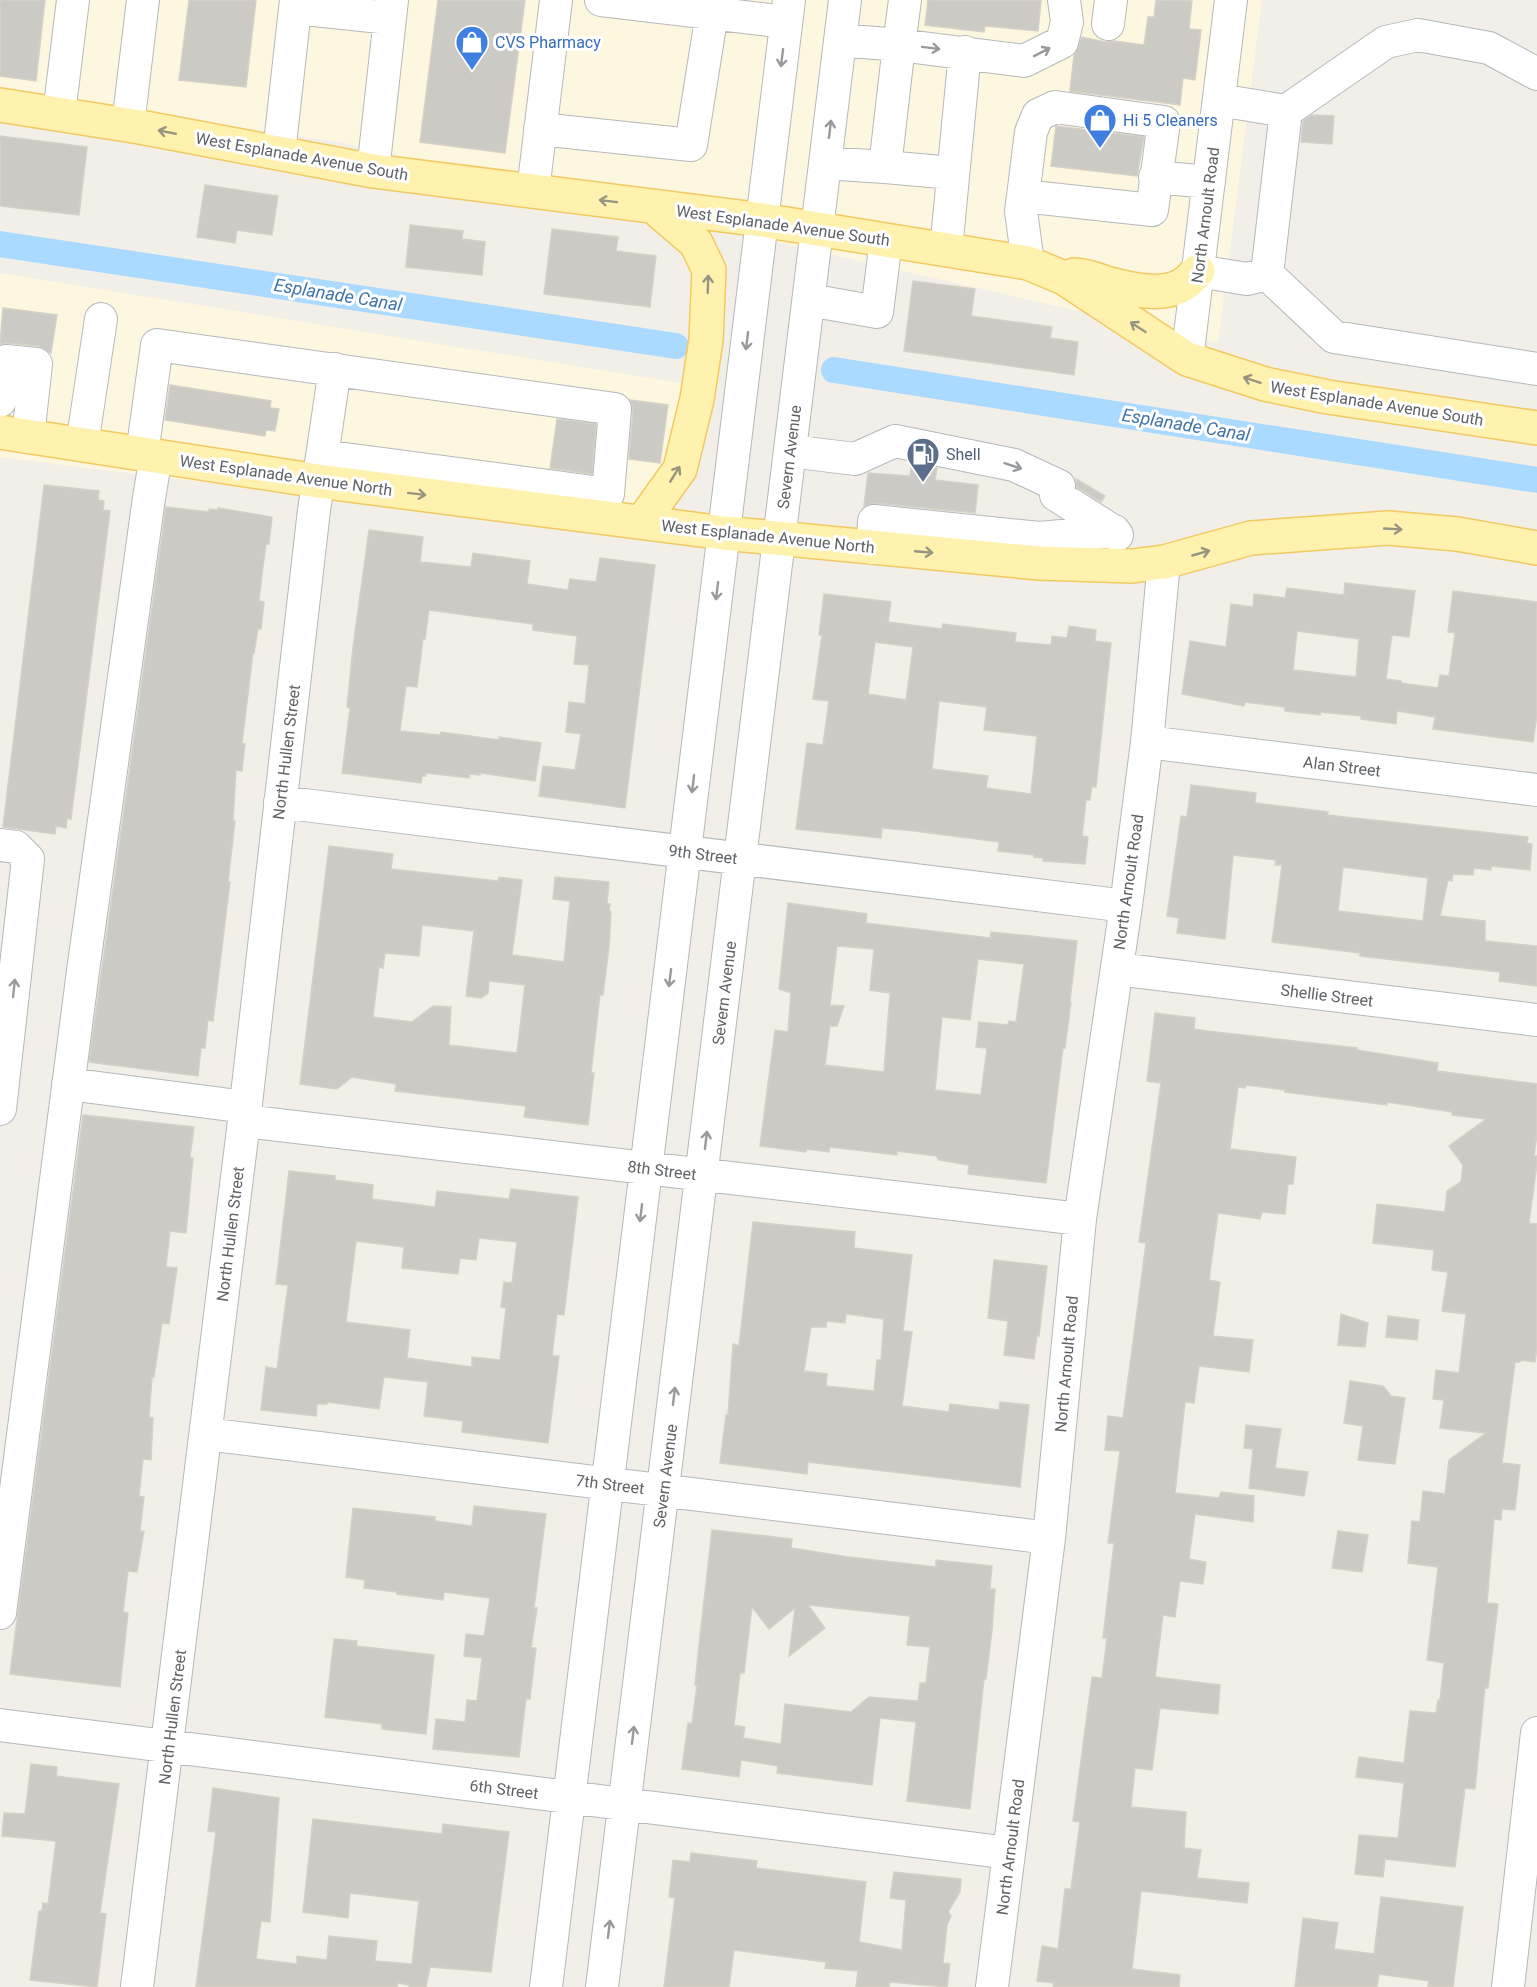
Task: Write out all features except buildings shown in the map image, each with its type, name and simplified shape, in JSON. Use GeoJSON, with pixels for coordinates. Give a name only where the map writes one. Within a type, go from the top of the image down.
{"type":"FeatureCollection","features":[{"type":"Feature","properties":{"kind":"main road","name":"West Esplanade Avenue South"},"geometry":{"type":"LineString","coordinates":[[0,105],[128,125],[373,171],[762,220],[1028,263],[1059,276],[1187,359],[1265,384],[1537,428]]}},
{"type":"Feature","properties":{"kind":"main road"},"geometry":{"type":"LineString","coordinates":[[642,522],[680,469],[697,399],[706,340],[709,270],[696,243],[654,207]]}},
{"type":"Feature","properties":{"kind":"main road"},"geometry":{"type":"LineString","coordinates":[[1059,276],[1083,275],[1137,289],[1168,291],[1186,284],[1198,271]]}},
{"type":"Feature","properties":{"kind":"main road","name":"West Esplanade Avenue North"},"geometry":{"type":"LineString","coordinates":[[14,434],[149,455],[320,469],[473,488],[642,522],[873,548],[962,543],[1040,550],[1132,566],[1164,562],[1251,538],[1388,528],[1457,534],[1537,548]]}},
{"type":"Feature","properties":{"kind":"street"},"geometry":{"type":"LineString","coordinates":[[59,114],[73,0]]}},
{"type":"Feature","properties":{"kind":"street"},"geometry":{"type":"LineString","coordinates":[[128,125],[143,0]]}},
{"type":"Feature","properties":{"kind":"street"},"geometry":{"type":"LineString","coordinates":[[533,191],[556,0]]}},
{"type":"Feature","properties":{"kind":"street"},"geometry":{"type":"LineString","coordinates":[[546,1987],[788,11],[712,13],[601,0]]}},
{"type":"Feature","properties":{"kind":"street","name":"Severn Avenue"},"geometry":{"type":"LineString","coordinates":[[602,1987],[845,0]]}},
{"type":"Feature","properties":{"kind":"street"},"geometry":{"type":"LineString","coordinates":[[885,167],[905,0]]}},
{"type":"Feature","properties":{"kind":"street"},"geometry":{"type":"LineString","coordinates":[[840,40],[965,52],[1024,61],[1062,42],[1067,22],[1064,0]]}},
{"type":"Feature","properties":{"kind":"street","name":"North Arnoult Road"},"geometry":{"type":"LineString","coordinates":[[1187,359],[1231,0]]}},
{"type":"Feature","properties":{"kind":"street"},"geometry":{"type":"LineString","coordinates":[[279,153],[296,4],[391,9],[373,171]]}},
{"type":"Feature","properties":{"kind":"street"},"geometry":{"type":"LineString","coordinates":[[540,129],[691,145],[712,13]]}},
{"type":"Feature","properties":{"kind":"street"},"geometry":{"type":"LineString","coordinates":[[1219,100],[1286,111],[1386,42],[1418,35],[1489,48],[1537,74]]}},
{"type":"Feature","properties":{"kind":"street"},"geometry":{"type":"LineString","coordinates":[[946,250],[965,52]]}},
{"type":"Feature","properties":{"kind":"street"},"geometry":{"type":"LineString","coordinates":[[1023,195],[1152,210],[1164,122],[1055,107],[1038,116],[1031,132],[1020,211],[1028,263]]}},
{"type":"Feature","properties":{"kind":"street"},"geometry":{"type":"LineString","coordinates":[[1267,274],[1286,111]]}},
{"type":"Feature","properties":{"kind":"street"},"geometry":{"type":"LineString","coordinates":[[825,163],[953,173]]}},
{"type":"Feature","properties":{"kind":"street"},"geometry":{"type":"LineString","coordinates":[[1155,177],[1209,182]]}},
{"type":"Feature","properties":{"kind":"street"},"geometry":{"type":"LineString","coordinates":[[808,300],[877,312],[886,240]]}},
{"type":"Feature","properties":{"kind":"street"},"geometry":{"type":"LineString","coordinates":[[1198,271],[1247,279],[1267,274]]}},
{"type":"Feature","properties":{"kind":"street"},"geometry":{"type":"LineString","coordinates":[[1267,274],[1334,337],[1537,369]]}},
{"type":"Feature","properties":{"kind":"street"},"geometry":{"type":"LineString","coordinates":[[82,445],[101,319]]}},
{"type":"Feature","properties":{"kind":"street"},"geometry":{"type":"LineString","coordinates":[[0,1613],[68,1084],[149,498],[149,455],[157,345],[615,409],[608,494],[473,488]]}},
{"type":"Feature","properties":{"kind":"street"},"geometry":{"type":"LineString","coordinates":[[0,401],[6,361],[36,364],[14,434]]}},
{"type":"Feature","properties":{"kind":"street","name":"North Hullen Street"},"geometry":{"type":"LineString","coordinates":[[137,1987],[245,1114],[320,469],[335,369]]}},
{"type":"Feature","properties":{"kind":"street"},"geometry":{"type":"LineString","coordinates":[[790,451],[855,459],[895,441],[1014,465],[1059,486],[1056,495],[1114,531],[1132,566]]}},
{"type":"Feature","properties":{"kind":"street"},"geometry":{"type":"LineString","coordinates":[[1040,550],[1113,531]]}},
{"type":"Feature","properties":{"kind":"street","name":"North Arnoult Road"},"geometry":{"type":"LineString","coordinates":[[992,1987],[1049,1538],[1080,1219],[1117,969],[1147,742],[1164,562]]}},
{"type":"Feature","properties":{"kind":"street","name":"Alan Street"},"geometry":{"type":"LineString","coordinates":[[1147,742],[1537,790]]}},
{"type":"Feature","properties":{"kind":"street","name":"9th Street"},"geometry":{"type":"LineString","coordinates":[[280,802],[1125,906]]}},
{"type":"Feature","properties":{"kind":"street"},"geometry":{"type":"LineString","coordinates":[[0,845],[16,848],[28,859],[0,1109]]}},
{"type":"Feature","properties":{"kind":"street","name":"Shellie Street"},"geometry":{"type":"LineString","coordinates":[[1117,969],[1537,1020]]}},
{"type":"Feature","properties":{"kind":"street","name":"8th Street"},"geometry":{"type":"LineString","coordinates":[[68,1084],[245,1114],[646,1168],[1080,1219]]}},
{"type":"Feature","properties":{"kind":"street","name":"7th Street"},"geometry":{"type":"LineString","coordinates":[[206,1434],[1049,1538]]}},
{"type":"Feature","properties":{"kind":"street","name":"6th Street"},"geometry":{"type":"LineString","coordinates":[[0,1725],[1008,1853]]}},
{"type":"Feature","properties":{"kind":"street"},"geometry":{"type":"LineString","coordinates":[[1508,1987],[1537,1734]]}},
{"type":"Feature","properties":{"kind":"shaded area"},"geometry":{"type":"Polygon","coordinates":[[[0,0],[1262,0],[1218,343],[339,142],[0,92],[0,0]]]}},
{"type":"Feature","properties":{"kind":"shaded area"},"geometry":{"type":"Polygon","coordinates":[[[0,273],[687,384],[669,540],[0,457],[0,273]]]}},
{"type":"Feature","properties":{"kind":"waterway","name":"Esplanade Canal"},"geometry":{"type":"LineString","coordinates":[[0,244],[676,346]]}},
{"type":"Feature","properties":{"kind":"waterway","name":"Esplanade Canal"},"geometry":{"type":"LineString","coordinates":[[834,370],[1537,480]]}},
{"type":"Feature","properties":{"kind":"place","name":"CVS Pharmacy"},"geometry":{"type":"Point","coordinates":[472,71]}},
{"type":"Feature","properties":{"kind":"place","name":"Hi 5 Cleaners"},"geometry":{"type":"Point","coordinates":[1100,149]}},
{"type":"Feature","properties":{"kind":"place","name":"Shell"},"geometry":{"type":"Point","coordinates":[923,483]}}]}
